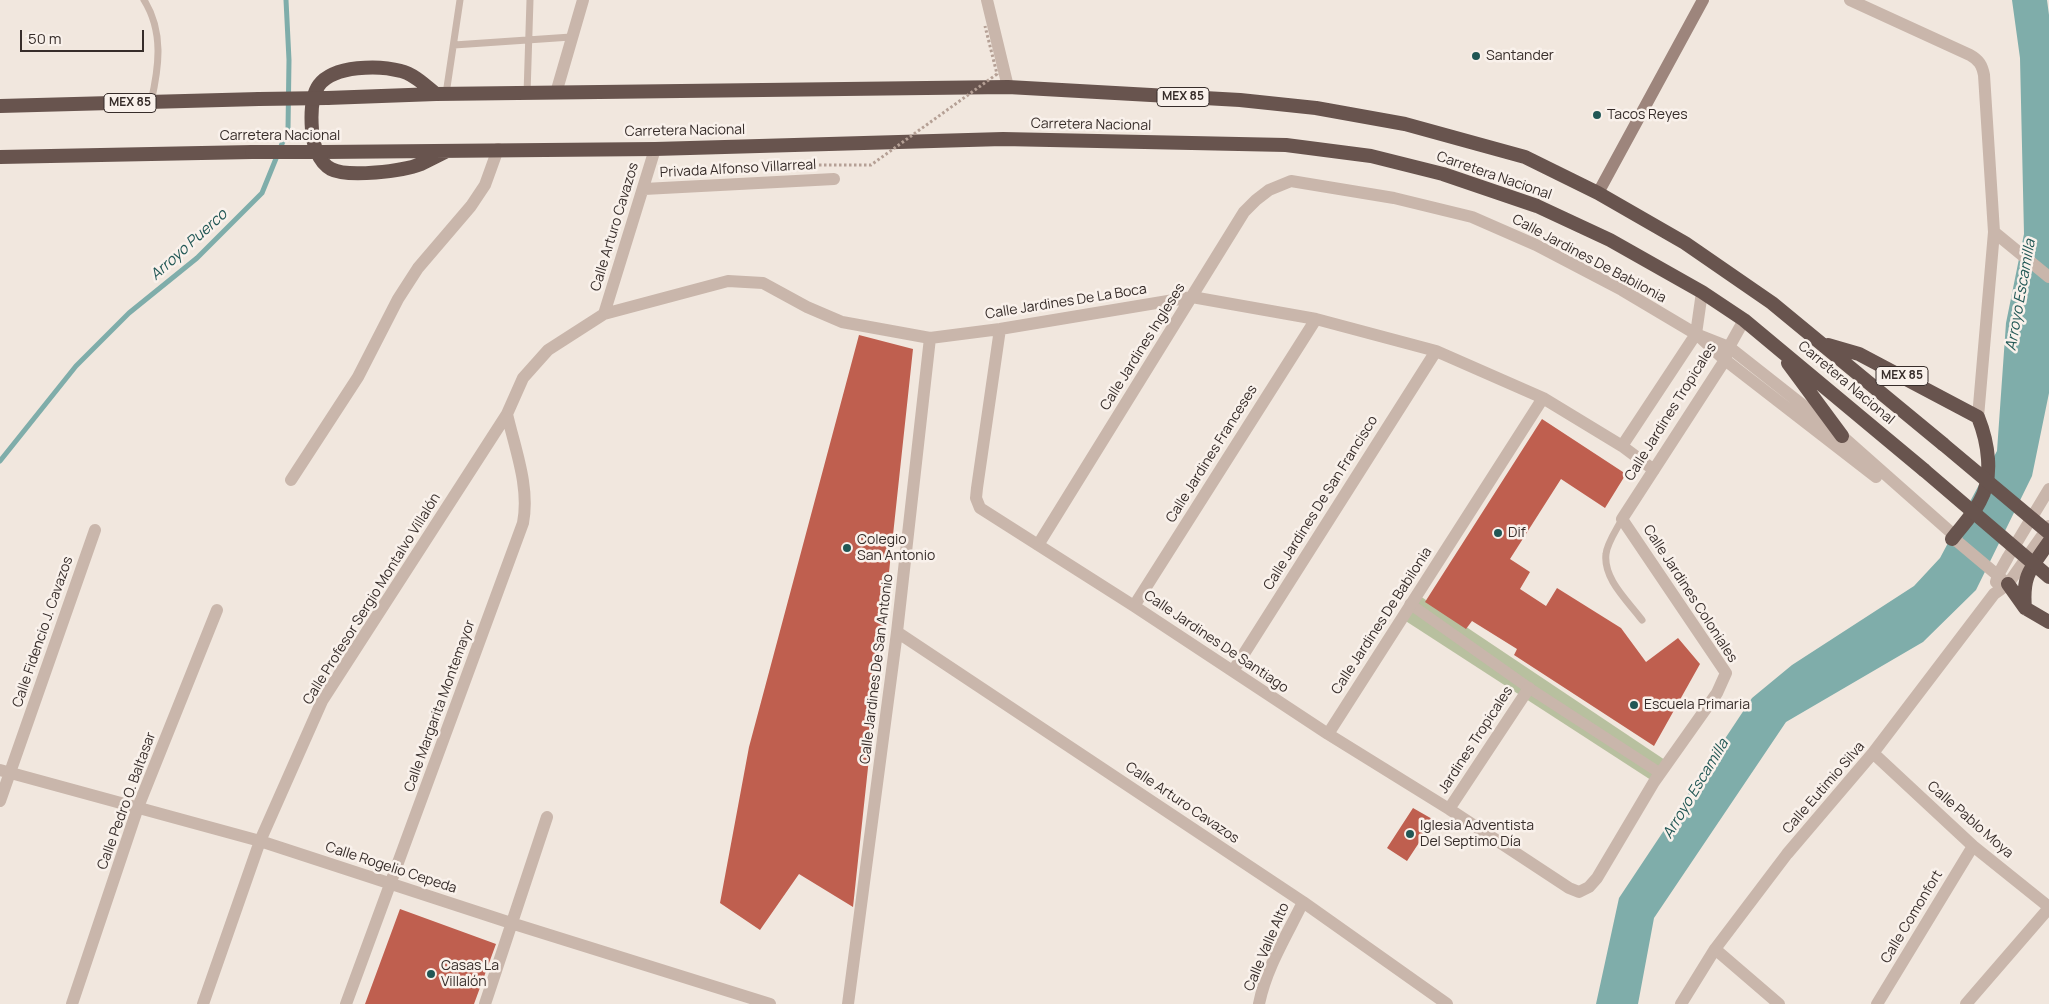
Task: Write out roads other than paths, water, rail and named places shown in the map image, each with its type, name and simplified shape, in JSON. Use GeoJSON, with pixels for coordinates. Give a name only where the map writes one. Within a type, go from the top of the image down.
{"type":"FeatureCollection","features":[{"type":"Feature","properties":{"kind":"highway"},"geometry":{"type":"LineString","coordinates":[[441,94],[402,71],[374,68],[346,69],[330,75],[318,86],[313,104],[313,142],[321,160],[332,170],[354,174],[393,171],[420,164],[448,150]]}},
{"type":"Feature","properties":{"kind":"highway","name":"Carretera Nacional"},"geometry":{"type":"LineString","coordinates":[[0,106],[441,94],[1008,87],[1240,100],[1316,108],[1405,124],[1525,157],[1598,193],[1685,243],[1772,303],[2049,532]]}},
{"type":"Feature","properties":{"kind":"highway","name":"Carretera Nacional"},"geometry":{"type":"LineString","coordinates":[[0,157],[252,152],[655,149],[1002,139],[1286,145],[1371,156],[1443,174],[1538,206],[1610,240],[1702,292],[1744,320],[1774,344],[2049,577]]}},
{"type":"Feature","properties":{"kind":"highway"},"geometry":{"type":"LineString","coordinates":[[1774,344],[1842,436]]}},
{"type":"Feature","properties":{"kind":"highway","name":"MEX 85"},"geometry":{"type":"LineString","coordinates":[[1823,344],[1859,354],[1978,417]]}},
{"type":"Feature","properties":{"kind":"highway"},"geometry":{"type":"LineString","coordinates":[[1957,541],[1981,500],[1986,483],[1988,454],[1985,434],[1978,417]]}},
{"type":"Feature","properties":{"kind":"highway"},"geometry":{"type":"LineString","coordinates":[[2025,608],[2024,587],[2027,574],[2049,542]]}},
{"type":"Feature","properties":{"kind":"highway"},"geometry":{"type":"LineString","coordinates":[[2000,577],[2025,608],[2049,622]]}},
{"type":"Feature","properties":{"kind":"main road"},"geometry":{"type":"LineString","coordinates":[[1598,193],[1703,0]]}},
{"type":"Feature","properties":{"kind":"street"},"geometry":{"type":"LineString","coordinates":[[556,93],[583,0]]}},
{"type":"Feature","properties":{"kind":"street"},"geometry":{"type":"LineString","coordinates":[[987,0],[1008,87]]}},
{"type":"Feature","properties":{"kind":"street"},"geometry":{"type":"LineString","coordinates":[[1850,0],[1970,55],[1978,60],[1982,66],[1994,232],[1978,417]]}},
{"type":"Feature","properties":{"kind":"street"},"geometry":{"type":"LineString","coordinates":[[291,480],[358,377],[398,299],[418,268],[471,206],[485,185],[498,149]]}},
{"type":"Feature","properties":{"kind":"street","name":"Calle Arturo Cavazos"},"geometry":{"type":"LineString","coordinates":[[604,314],[655,149]]}},
{"type":"Feature","properties":{"kind":"street","name":"Privada Alfonso Villarreal"},"geometry":{"type":"LineString","coordinates":[[644,189],[834,179]]}},
{"type":"Feature","properties":{"kind":"street","name":"Calle Jardines Ingleses"},"geometry":{"type":"LineString","coordinates":[[1038,545],[1244,212],[1269,190],[1291,181]]}},
{"type":"Feature","properties":{"kind":"street","name":"Calle Jardines De Babilonia"},"geometry":{"type":"LineString","coordinates":[[1291,181],[1394,198],[1472,216],[1536,245],[1588,272],[1696,334],[1729,347],[1842,436],[1957,541]]}},
{"type":"Feature","properties":{"kind":"street"},"geometry":{"type":"LineString","coordinates":[[1994,232],[2049,277]]}},
{"type":"Feature","properties":{"kind":"street","name":"Calle Jardines De La Boca"},"geometry":{"type":"LineString","coordinates":[[506,414],[523,378],[548,350],[604,314],[728,281],[763,283],[807,307],[842,322],[930,338],[1000,329],[1192,297],[1316,319],[1436,351],[1543,398],[1622,446],[1654,470]]}},
{"type":"Feature","properties":{"kind":"street","name":"Calle Jardines Tropicales"},"geometry":{"type":"LineString","coordinates":[[1622,446],[1696,334],[1702,292]]}},
{"type":"Feature","properties":{"kind":"street","name":"Calle Jardines Franceses"},"geometry":{"type":"LineString","coordinates":[[1134,606],[1316,319]]}},
{"type":"Feature","properties":{"kind":"street","name":"Calle Jardines Tropicales"},"geometry":{"type":"LineString","coordinates":[[1622,519],[1725,360],[1729,347],[1744,320]]}},
{"type":"Feature","properties":{"kind":"street","name":"Calle Jardines De Santiago"},"geometry":{"type":"LineString","coordinates":[[1000,329],[976,498],[980,508],[1569,888],[1579,892],[1589,887]]}},
{"type":"Feature","properties":{"kind":"street"},"geometry":{"type":"LineString","coordinates":[[1696,334],[1725,360],[1837,445],[2000,577]]}},
{"type":"Feature","properties":{"kind":"street","name":"Calle Jardines De San Antonio"},"geometry":{"type":"LineString","coordinates":[[848,1004],[897,632],[930,338]]}},
{"type":"Feature","properties":{"kind":"street","name":"Calle Jardines De San Francisco"},"geometry":{"type":"LineString","coordinates":[[1232,672],[1436,351]]}},
{"type":"Feature","properties":{"kind":"street","name":"Calle Jardines De Babilonia"},"geometry":{"type":"LineString","coordinates":[[1328,734],[1543,398]]}},
{"type":"Feature","properties":{"kind":"street","name":"Calle Profesor Sergio Montalvo Villalón"},"geometry":{"type":"LineString","coordinates":[[203,1004],[260,841],[322,700],[506,414]]}},
{"type":"Feature","properties":{"kind":"street","name":"Calle Margarita Montemayor"},"geometry":{"type":"LineString","coordinates":[[346,1004],[523,523],[526,506],[524,489],[506,414]]}},
{"type":"Feature","properties":{"kind":"street","name":"Calle Eutimio Silva"},"geometry":{"type":"LineString","coordinates":[[1681,1004],[1715,949],[1787,854],[1873,753],[1994,594],[2000,577],[2049,489]]}},
{"type":"Feature","properties":{"kind":"street","name":"Calle Jardines Coloniales"},"geometry":{"type":"LineString","coordinates":[[1589,887],[1660,773],[1717,693],[1726,673],[1622,519]]}},
{"type":"Feature","properties":{"kind":"street","name":"Calle Eutimio Silva"},"geometry":{"type":"LineString","coordinates":[[2000,577],[2049,526]]}},
{"type":"Feature","properties":{"kind":"street","name":"Calle Fidencio J. Cavazos"},"geometry":{"type":"LineString","coordinates":[[0,801],[5,772],[95,530]]}},
{"type":"Feature","properties":{"kind":"street"},"geometry":{"type":"LineString","coordinates":[[1410,604],[1529,688],[1660,773]]}},
{"type":"Feature","properties":{"kind":"street","name":"Calle Pedro O. Baltasar"},"geometry":{"type":"LineString","coordinates":[[72,1004],[138,807],[217,610]]}},
{"type":"Feature","properties":{"kind":"street","name":"Calle Arturo Cavazos"},"geometry":{"type":"LineString","coordinates":[[897,632],[1303,902],[1447,1004]]}},
{"type":"Feature","properties":{"kind":"street","name":"Jardines Tropicales"},"geometry":{"type":"LineString","coordinates":[[1449,809],[1529,688]]}},
{"type":"Feature","properties":{"kind":"street","name":"Calle Pablo Moya"},"geometry":{"type":"LineString","coordinates":[[1873,753],[1973,846],[2049,908]]}},
{"type":"Feature","properties":{"kind":"street","name":"Calle Rogelio Cepeda"},"geometry":{"type":"LineString","coordinates":[[5,772],[260,841],[511,923],[770,1004]]}},
{"type":"Feature","properties":{"kind":"street"},"geometry":{"type":"LineString","coordinates":[[486,1004],[547,817]]}},
{"type":"Feature","properties":{"kind":"street","name":"Calle Comonfort"},"geometry":{"type":"LineString","coordinates":[[1876,1004],[1973,846]]}},
{"type":"Feature","properties":{"kind":"street","name":"Calle Valle Alto"},"geometry":{"type":"LineString","coordinates":[[1259,1004],[1276,957],[1303,902]]}},
{"type":"Feature","properties":{"kind":"street"},"geometry":{"type":"LineString","coordinates":[[1966,1004],[2049,908]]}},
{"type":"Feature","properties":{"kind":"street"},"geometry":{"type":"LineString","coordinates":[[1715,949],[1779,1004]]}},
{"type":"Feature","properties":{"kind":"lane"},"geometry":{"type":"LineString","coordinates":[[144,0],[150,10],[159,50],[158,74],[151,102]]}},
{"type":"Feature","properties":{"kind":"lane"},"geometry":{"type":"LineString","coordinates":[[441,94],[454,45],[460,0]]}},
{"type":"Feature","properties":{"kind":"lane"},"geometry":{"type":"LineString","coordinates":[[527,94],[530,0]]}},
{"type":"Feature","properties":{"kind":"lane"},"geometry":{"type":"LineString","coordinates":[[454,45],[571,37]]}},
{"type":"Feature","properties":{"kind":"lane"},"geometry":{"type":"LineString","coordinates":[[1622,519],[1605,552],[1606,564],[1609,576],[1642,620]]}},
{"type":"Feature","properties":{"kind":"water","name":"Arroyo Escamilla"},"geometry":{"type":"Polygon","coordinates":[[[2012,0],[2047,0],[2049,15],[2049,393],[2032,476],[1976,590],[1923,642],[1786,722],[1654,918],[1638,1004],[1596,1004],[1619,898],[1752,698],[1792,665],[1914,586],[1940,558],[1997,451],[2006,323],[2024,234],[2020,58],[2012,0]]]}},
{"type":"Feature","properties":{"kind":"waterway","name":"Arroyo Puerco"},"geometry":{"type":"LineString","coordinates":[[0,461],[76,366],[129,313],[197,258],[262,193],[288,129],[289,60],[286,0]]}},
{"type":"Feature","properties":{"kind":"place","name":"Santander"},"geometry":{"type":"Point","coordinates":[1476,56]}},
{"type":"Feature","properties":{"kind":"place","name":"Tacos Reyes"},"geometry":{"type":"Point","coordinates":[1597,115]}},
{"type":"Feature","properties":{"kind":"place","name":"Dif"},"geometry":{"type":"Point","coordinates":[1498,533]}},
{"type":"Feature","properties":{"kind":"place","name":"Colegio San Antonio"},"geometry":{"type":"Point","coordinates":[847,548]}},
{"type":"Feature","properties":{"kind":"place","name":"Escuela Primaria"},"geometry":{"type":"Point","coordinates":[1634,705]}},
{"type":"Feature","properties":{"kind":"place","name":"Iglesia Adventista Del Septimo Día"},"geometry":{"type":"Point","coordinates":[1410,834]}},
{"type":"Feature","properties":{"kind":"place","name":"Casas La Villalón"},"geometry":{"type":"Point","coordinates":[431,974]}}]}
